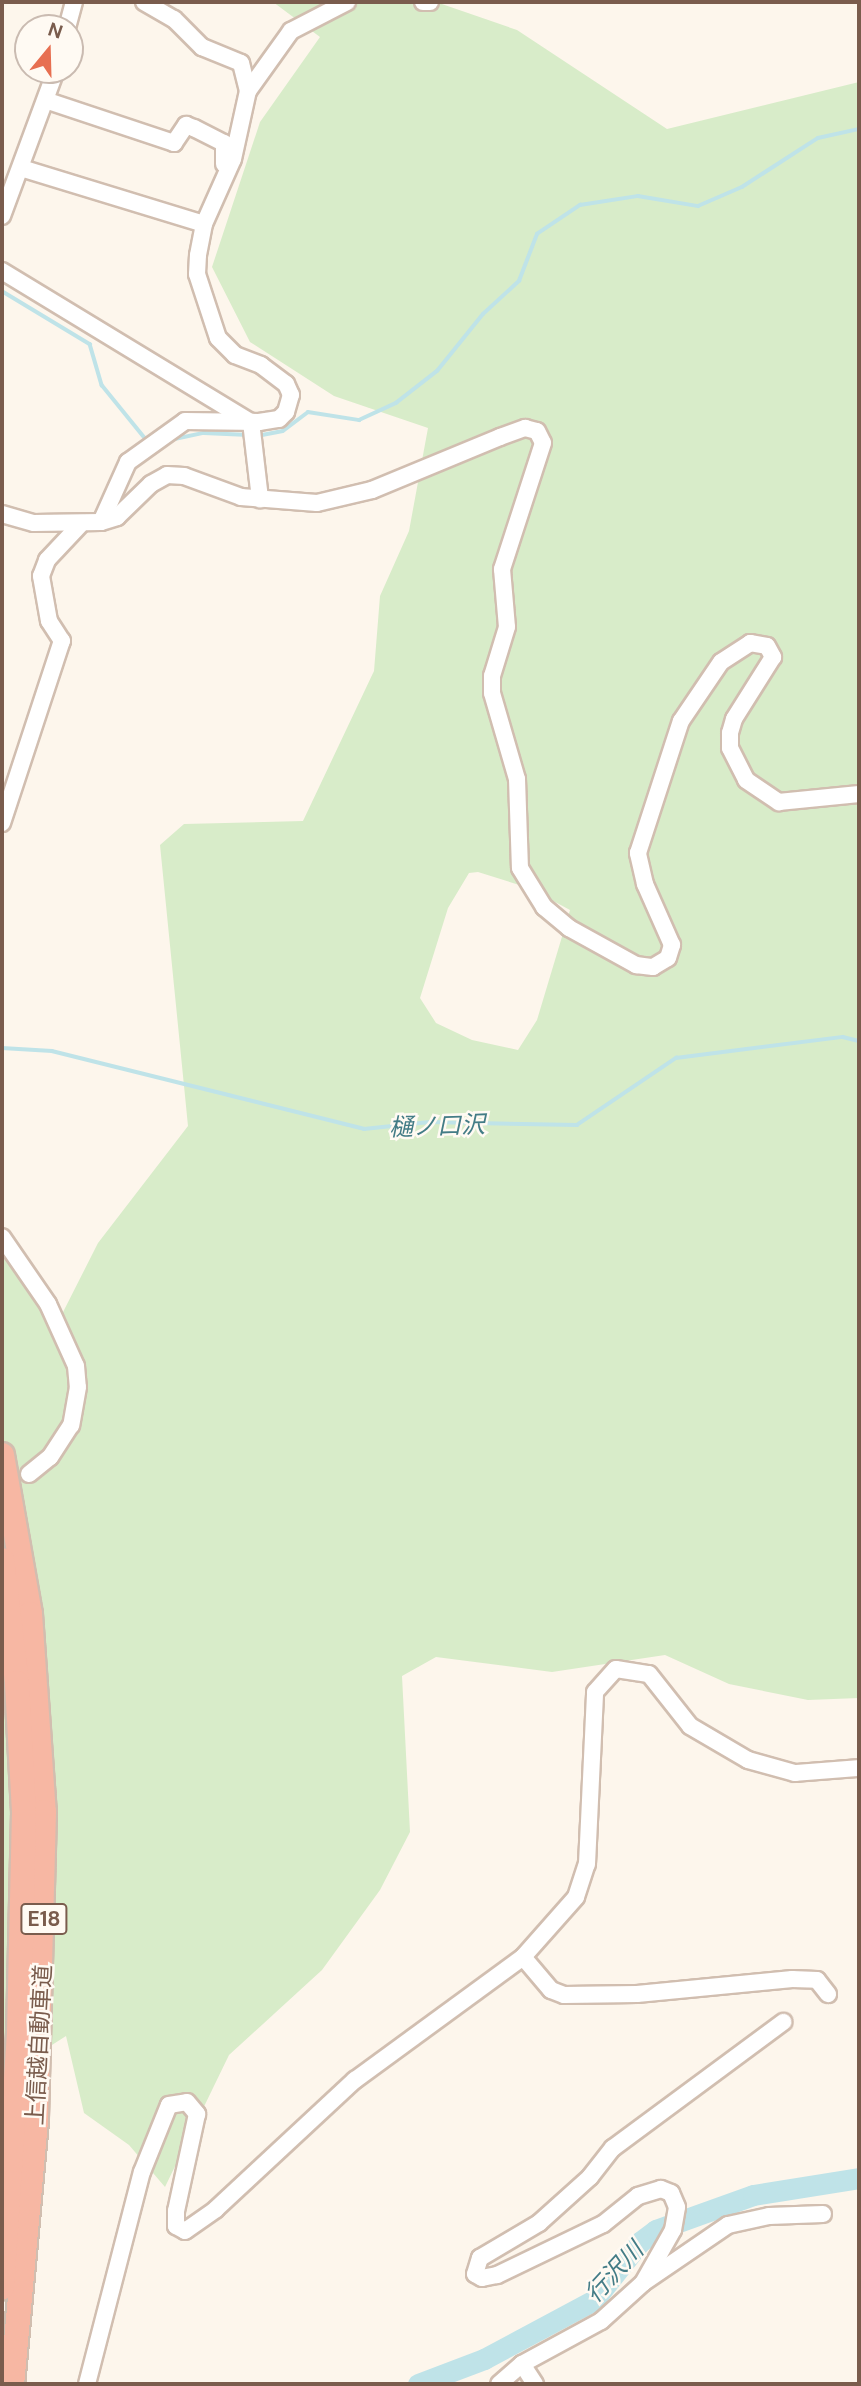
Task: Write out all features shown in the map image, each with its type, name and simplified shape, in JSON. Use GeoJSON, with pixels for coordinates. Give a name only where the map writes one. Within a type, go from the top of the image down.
{"type":"FeatureCollection","features":[{"type":"Feature","properties":{"kind":"highway","name":"上信越自動車道"},"geometry":{"type":"LineString","coordinates":[[2,1455],[21,1551],[36,1666],[44,1839],[36,2121],[12,2384]]}},
{"type":"Feature","properties":{"kind":"highway","name":"上信越自動車道"},"geometry":{"type":"LineString","coordinates":[[2,1560],[22,1747],[24,1882],[17,2083],[2,2287]]}},
{"type":"Feature","properties":{"kind":"street"},"geometry":{"type":"LineString","coordinates":[[144,2],[174,19],[202,47],[241,63],[248,90]]}},
{"type":"Feature","properties":{"kind":"street"},"geometry":{"type":"LineString","coordinates":[[101,522],[128,462],[142,448],[185,421],[251,422],[279,419],[291,395],[279,377],[235,355],[218,338],[197,274],[204,224],[233,159],[248,90],[291,31],[347,2]]}},
{"type":"Feature","properties":{"kind":"street"},"geometry":{"type":"LineString","coordinates":[[423,2],[430,2]]}},
{"type":"Feature","properties":{"kind":"street"},"geometry":{"type":"LineString","coordinates":[[2,216],[52,84]]}},
{"type":"Feature","properties":{"kind":"street"},"geometry":{"type":"LineString","coordinates":[[47,102],[174,143],[186,125],[194,128],[224,143],[224,175]]}},
{"type":"Feature","properties":{"kind":"street"},"geometry":{"type":"LineString","coordinates":[[22,169],[204,224]]}},
{"type":"Feature","properties":{"kind":"street"},"geometry":{"type":"LineString","coordinates":[[2,271],[251,422]]}},
{"type":"Feature","properties":{"kind":"street"},"geometry":{"type":"LineString","coordinates":[[251,422],[260,499]]}},
{"type":"Feature","properties":{"kind":"street"},"geometry":{"type":"LineString","coordinates":[[2,514],[34,523],[80,525],[101,522],[117,517],[150,484],[167,475],[184,476],[241,497],[317,503],[372,490],[458,452],[525,428],[542,434],[541,453],[502,569],[507,627],[492,677],[492,693],[517,779],[517,850],[528,886],[569,928],[620,958],[653,967],[671,951],[638,853],[681,721],[722,662],[740,648],[758,643],[767,646],[773,657],[730,733],[730,748],[746,780],[779,802],[859,794]]}},
{"type":"Feature","properties":{"kind":"street"},"geometry":{"type":"LineString","coordinates":[[2,822],[62,641],[49,621],[41,576],[52,554],[80,525]]}},
{"type":"Feature","properties":{"kind":"street"},"geometry":{"type":"LineString","coordinates":[[2,1237],[48,1304],[76,1366],[78,1387],[71,1425],[50,1457],[29,1474]]}},
{"type":"Feature","properties":{"kind":"street"},"geometry":{"type":"LineString","coordinates":[[87,2384],[142,2172],[169,2105],[187,2102],[197,2114],[176,2211],[176,2225],[185,2231],[216,2208],[355,2080],[523,1957],[576,1897],[587,1864],[595,1692],[616,1669],[649,1674],[690,1726],[748,1760],[795,1773],[859,1768]]}},
{"type":"Feature","properties":{"kind":"street"},"geometry":{"type":"LineString","coordinates":[[523,1957],[551,1990],[564,1995],[637,1994],[792,1979],[817,1980],[828,1994]]}},
{"type":"Feature","properties":{"kind":"street"},"geometry":{"type":"LineString","coordinates":[[643,2283],[675,2222],[671,2193],[661,2189],[638,2196],[603,2224],[497,2275],[482,2278],[475,2274],[480,2258],[539,2223],[590,2177],[614,2148],[783,2022]]}},
{"type":"Feature","properties":{"kind":"street"},"geometry":{"type":"LineString","coordinates":[[499,2384],[522,2364],[601,2321],[643,2283],[728,2225],[769,2216],[823,2214]]}},
{"type":"Feature","properties":{"kind":"street"},"geometry":{"type":"LineString","coordinates":[[522,2364],[535,2384]]}},
{"type":"Feature","properties":{"kind":"green space"},"geometry":{"type":"Polygon","coordinates":[[[273,2],[436,2],[517,30],[667,129],[859,82],[859,1698],[808,1700],[729,1684],[665,1655],[552,1672],[436,1657],[402,1676],[410,1832],[380,1890],[322,1970],[229,2055],[165,2187],[129,2145],[84,2113],[66,2036],[2,2077],[2,1256],[58,1322],[98,1243],[188,1126],[160,845],[184,824],[303,821],[374,671],[380,596],[409,531],[428,428],[334,396],[250,342],[212,267],[260,122],[320,37],[273,2]],[[478,872],[469,873],[448,908],[420,998],[436,1023],[472,1040],[518,1050],[537,1020],[570,910],[529,888],[478,872]]]}},
{"type":"Feature","properties":{"kind":"waterway"},"geometry":{"type":"LineString","coordinates":[[257,436],[283,431],[308,412],[359,420],[396,403],[437,371],[483,314],[519,281],[537,234],[580,205],[638,196],[698,206],[742,187],[818,138],[859,129]]}},
{"type":"Feature","properties":{"kind":"waterway"},"geometry":{"type":"LineString","coordinates":[[2,291],[90,344],[102,385],[149,443]]}},
{"type":"Feature","properties":{"kind":"waterway"},"geometry":{"type":"LineString","coordinates":[[170,440],[204,433],[249,435]]}},
{"type":"Feature","properties":{"kind":"waterway","name":"樋ノ口沢"},"geometry":{"type":"LineString","coordinates":[[2,1048],[52,1051],[364,1129],[430,1122],[577,1125],[676,1058],[843,1037],[859,1041]]}},
{"type":"Feature","properties":{"kind":"waterway","name":"行沢川"},"geometry":{"type":"LineString","coordinates":[[418,2384],[484,2359],[594,2300],[640,2242],[656,2230],[753,2195],[859,2178]]}}]}
